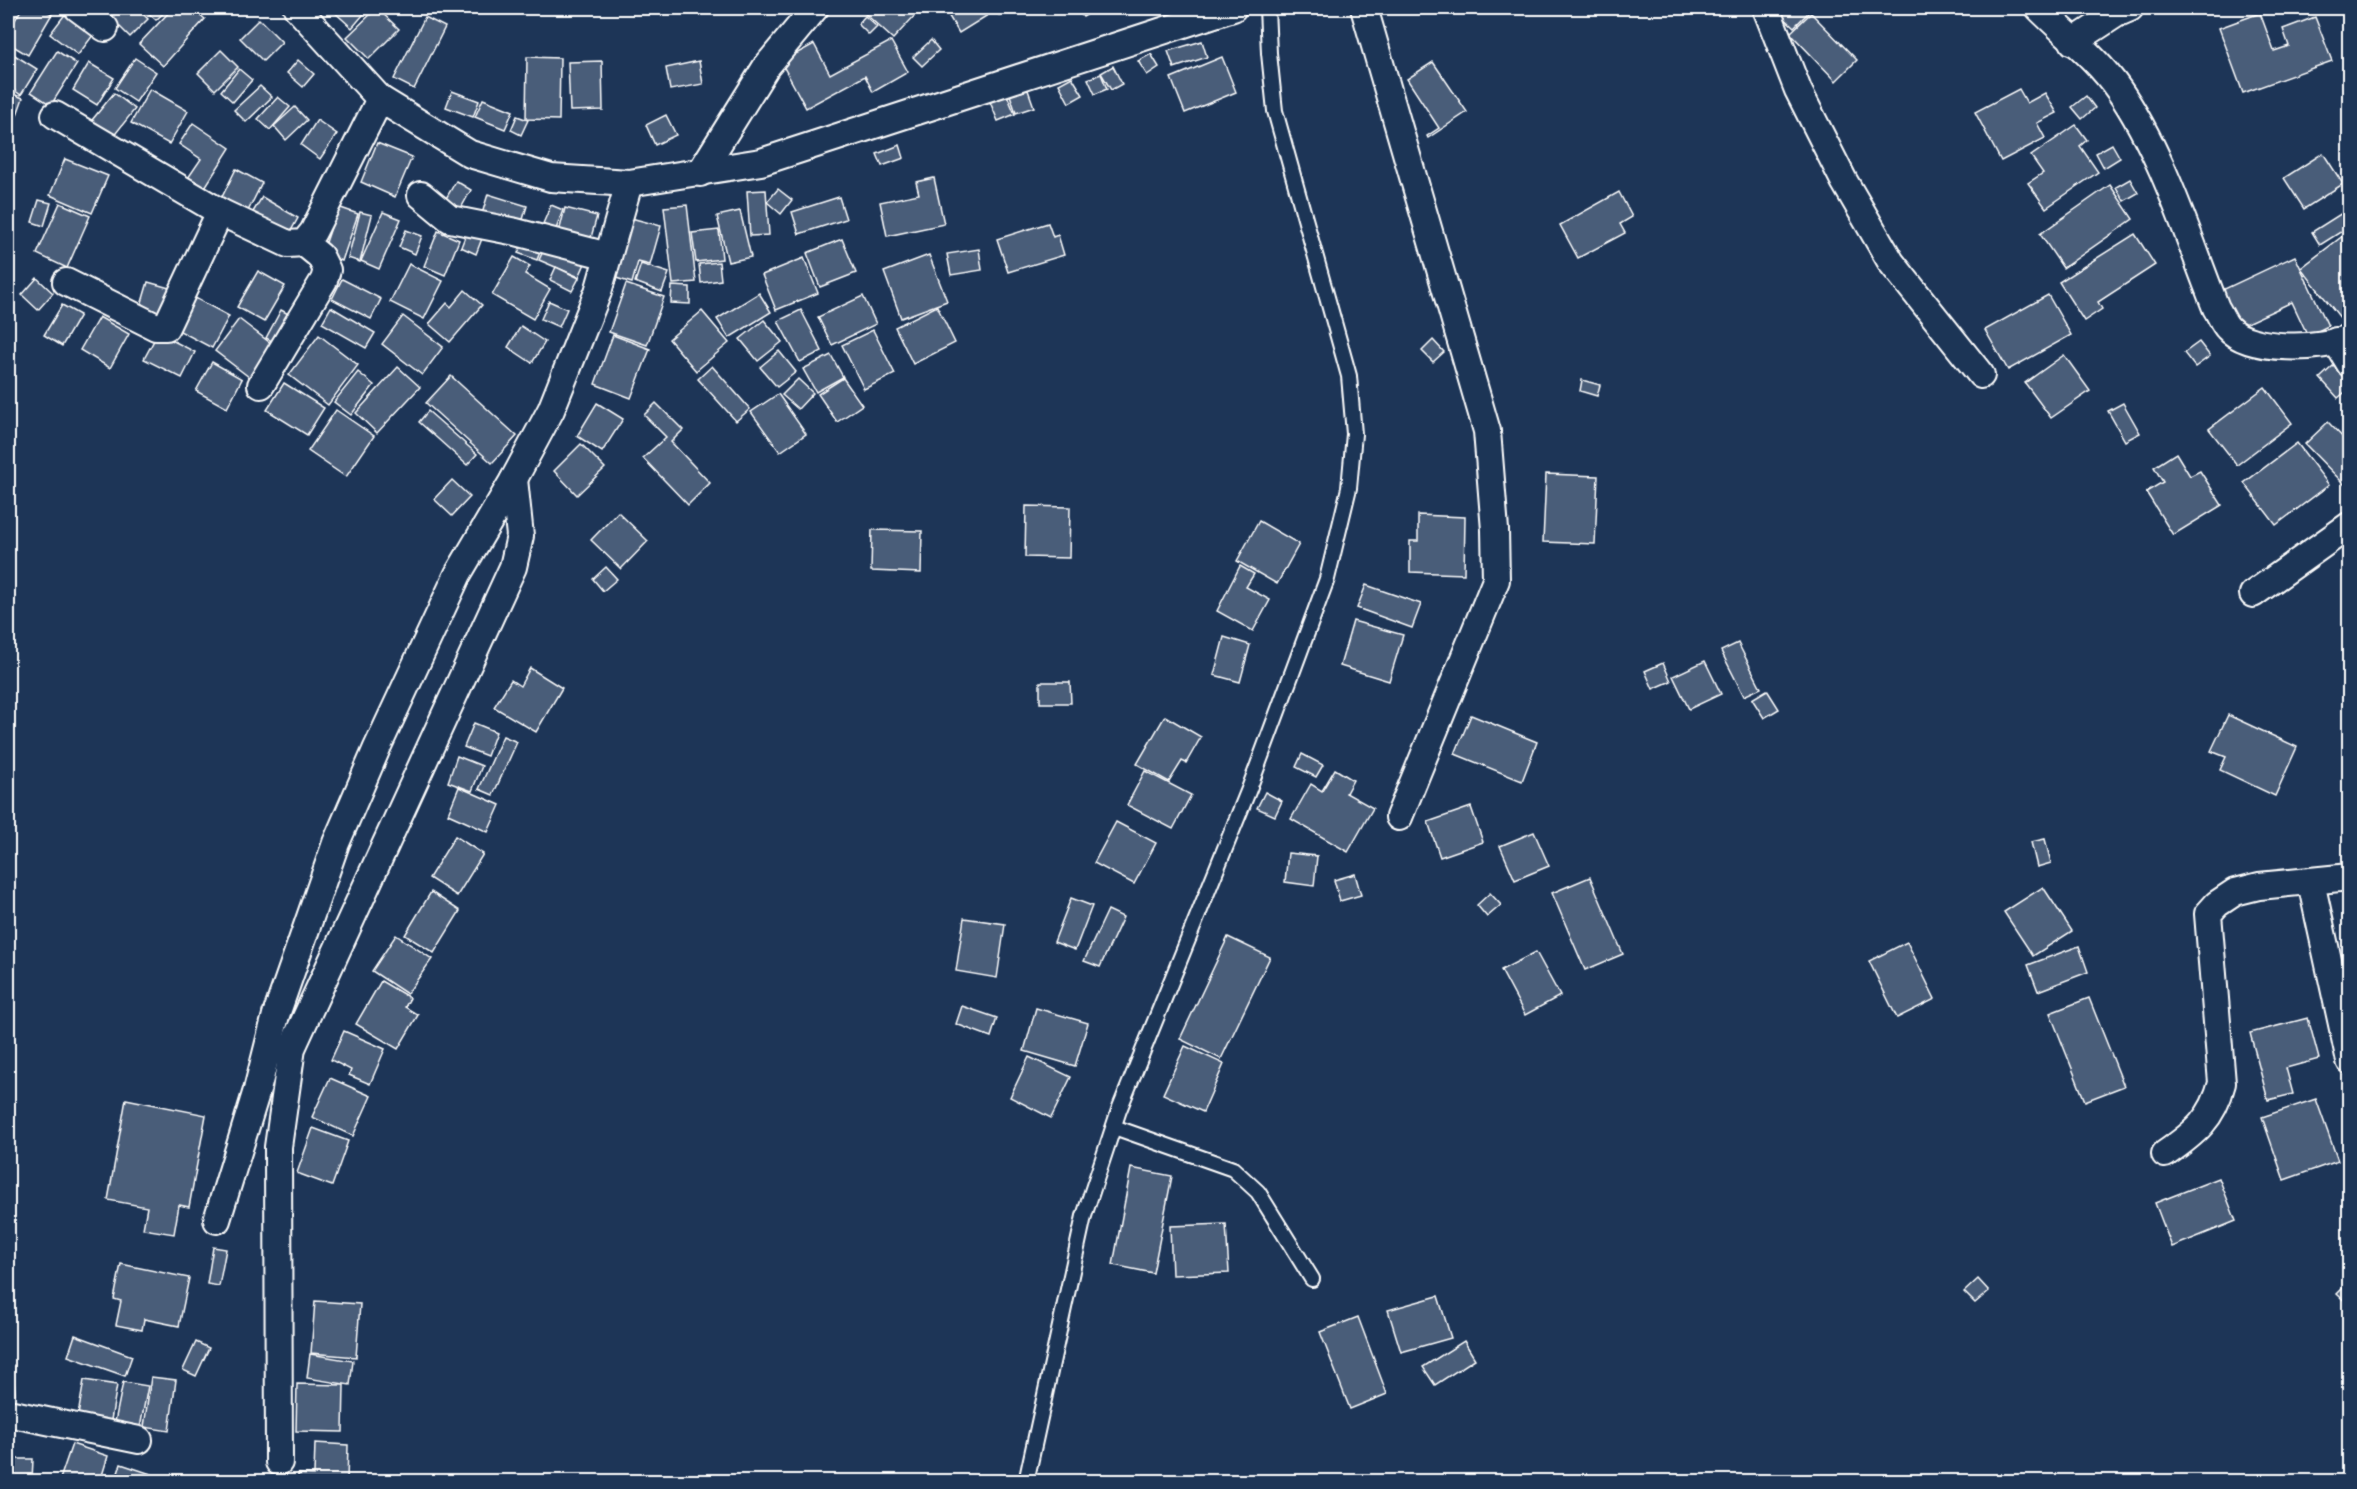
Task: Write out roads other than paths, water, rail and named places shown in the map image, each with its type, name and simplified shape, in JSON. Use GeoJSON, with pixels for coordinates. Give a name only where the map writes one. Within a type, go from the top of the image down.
{"type":"FeatureCollection","features":[{"type":"Feature","properties":{"kind":"street"},"geometry":{"type":"LineString","coordinates":[[78,8],[105,28]]}},
{"type":"Feature","properties":{"kind":"street"},"geometry":{"type":"LineString","coordinates":[[297,8],[380,99],[470,154],[551,178],[629,183],[761,162],[1233,8]]}},
{"type":"Feature","properties":{"kind":"street"},"geometry":{"type":"LineString","coordinates":[[700,173],[766,67],[815,8]]}},
{"type":"Feature","properties":{"kind":"street"},"geometry":{"type":"LineString","coordinates":[[1364,8],[1487,431],[1495,530],[1496,580],[1399,817]]}},
{"type":"Feature","properties":{"kind":"street"},"geometry":{"type":"LineString","coordinates":[[1766,8],[1798,90],[1850,191],[1891,262],[1981,375]]}},
{"type":"Feature","properties":{"kind":"street"},"geometry":{"type":"LineString","coordinates":[[2039,8],[2073,42],[2091,56],[2118,88],[2150,142],[2216,308],[2228,328],[2242,338],[2266,345],[2323,344],[2343,339],[2349,364]]}},
{"type":"Feature","properties":{"kind":"street"},"geometry":{"type":"LineString","coordinates":[[2073,42],[2116,14],[2130,8]]}},
{"type":"Feature","properties":{"kind":"street"},"geometry":{"type":"LineString","coordinates":[[303,243],[313,231],[380,99]]}},
{"type":"Feature","properties":{"kind":"street"},"geometry":{"type":"LineString","coordinates":[[55,115],[220,212],[288,244],[303,243],[320,256],[327,270],[324,280],[261,385]]}},
{"type":"Feature","properties":{"kind":"street"},"geometry":{"type":"LineString","coordinates":[[217,1220],[257,1090],[276,1015],[336,843],[377,748],[458,574],[514,479],[551,410],[598,292],[629,183]]}},
{"type":"Feature","properties":{"kind":"street"},"geometry":{"type":"LineString","coordinates":[[421,195],[450,219],[516,232],[608,256]]}},
{"type":"Feature","properties":{"kind":"street"},"geometry":{"type":"LineString","coordinates":[[66,282],[156,327],[166,327],[220,212]]}},
{"type":"Feature","properties":{"kind":"street"},"geometry":{"type":"LineString","coordinates":[[279,1462],[278,1147],[292,1048],[513,567],[520,536],[514,479]]}},
{"type":"Feature","properties":{"kind":"street"},"geometry":{"type":"LineString","coordinates":[[2253,594],[2349,525]]}},
{"type":"Feature","properties":{"kind":"street"},"geometry":{"type":"LineString","coordinates":[[2165,1154],[2192,1135],[2209,1117],[2218,1102],[2222,1083],[2208,914],[2217,904],[2235,892],[2259,886],[2349,877]]}},
{"type":"Feature","properties":{"kind":"street"},"geometry":{"type":"LineString","coordinates":[[2311,882],[2349,1061]]}},
{"type":"Feature","properties":{"kind":"street"},"geometry":{"type":"LineString","coordinates":[[8,1413],[139,1440]]}},
{"type":"Feature","properties":{"kind":"lane"},"geometry":{"type":"LineString","coordinates":[[1026,1482],[1084,1216],[1114,1127],[1249,789],[1323,590],[1349,488],[1354,434],[1349,376],[1275,111],[1267,8]]}},
{"type":"Feature","properties":{"kind":"lane"},"geometry":{"type":"LineString","coordinates":[[1114,1127],[1233,1168],[1258,1192],[1312,1279]]}}]}
